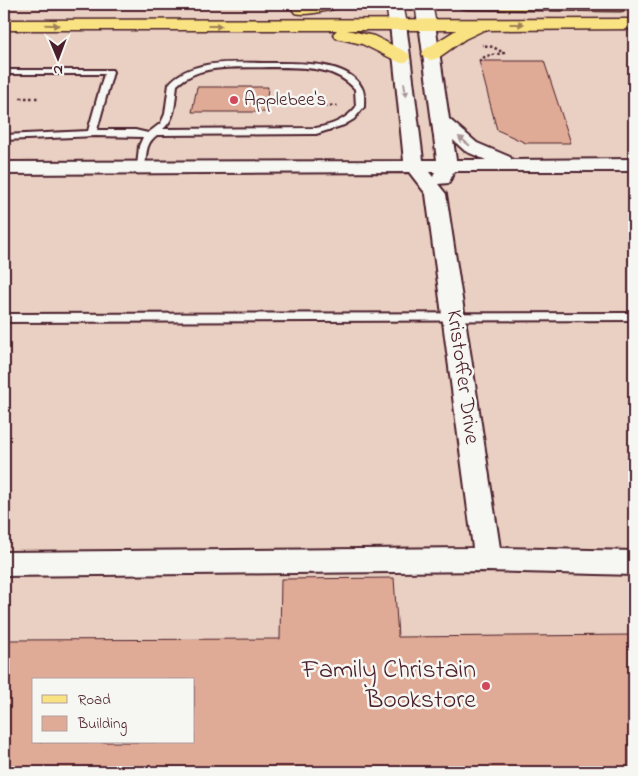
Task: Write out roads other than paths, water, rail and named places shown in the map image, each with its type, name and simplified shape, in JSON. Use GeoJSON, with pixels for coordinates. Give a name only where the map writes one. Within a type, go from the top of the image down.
{"type":"FeatureCollection","features":[{"type":"Feature","properties":{"kind":"main road"},"geometry":{"type":"LineString","coordinates":[[300,17],[331,4]]}},
{"type":"Feature","properties":{"kind":"main road"},"geometry":{"type":"LineString","coordinates":[[467,4],[634,8]]}},
{"type":"Feature","properties":{"kind":"main road"},"geometry":{"type":"LineString","coordinates":[[4,24],[300,17],[396,12],[634,8]]}},
{"type":"Feature","properties":{"kind":"main road"},"geometry":{"type":"LineString","coordinates":[[4,10],[300,17],[368,40],[402,57]]}},
{"type":"Feature","properties":{"kind":"main road"},"geometry":{"type":"LineString","coordinates":[[425,12],[483,24],[634,24]]}},
{"type":"Feature","properties":{"kind":"main road"},"geometry":{"type":"LineString","coordinates":[[431,54],[459,35],[483,24]]}},
{"type":"Feature","properties":{"kind":"street"},"geometry":{"type":"LineString","coordinates":[[396,12],[414,165]]}},
{"type":"Feature","properties":{"kind":"street"},"geometry":{"type":"LineString","coordinates":[[425,12],[448,165],[436,194]]}},
{"type":"Feature","properties":{"kind":"street"},"geometry":{"type":"LineString","coordinates":[[441,121],[478,151],[507,162],[524,165]]}},
{"type":"Feature","properties":{"kind":"street"},"geometry":{"type":"LineString","coordinates":[[352,165],[370,162],[386,155],[411,134]]}},
{"type":"Feature","properties":{"kind":"street"},"geometry":{"type":"LineString","coordinates":[[4,168],[634,164]]}},
{"type":"Feature","properties":{"kind":"street","name":"Kristoffer Drive"},"geometry":{"type":"LineString","coordinates":[[414,165],[436,194],[488,559]]}},
{"type":"Feature","properties":{"kind":"street"},"geometry":{"type":"LineString","coordinates":[[4,564],[488,559],[634,563]]}},
{"type":"Feature","properties":{"kind":"lane"},"geometry":{"type":"LineString","coordinates":[[4,138],[134,133],[153,134],[316,131],[333,127],[349,120],[360,107],[359,89],[344,75],[323,67],[241,66],[198,70],[186,74],[174,84],[169,114],[165,124],[153,134],[143,146],[141,167]]}},
{"type":"Feature","properties":{"kind":"lane"},"geometry":{"type":"LineString","coordinates":[[4,72],[110,72],[92,134]]}},
{"type":"Feature","properties":{"kind":"lane"},"geometry":{"type":"LineString","coordinates":[[4,318],[634,318]]}},
{"type":"Feature","properties":{"kind":"place","name":"Applebee's"},"geometry":{"type":"Point","coordinates":[234,100]}},
{"type":"Feature","properties":{"kind":"place","name":"Family Christain Bookstore"},"geometry":{"type":"Point","coordinates":[486,686]}}]}
